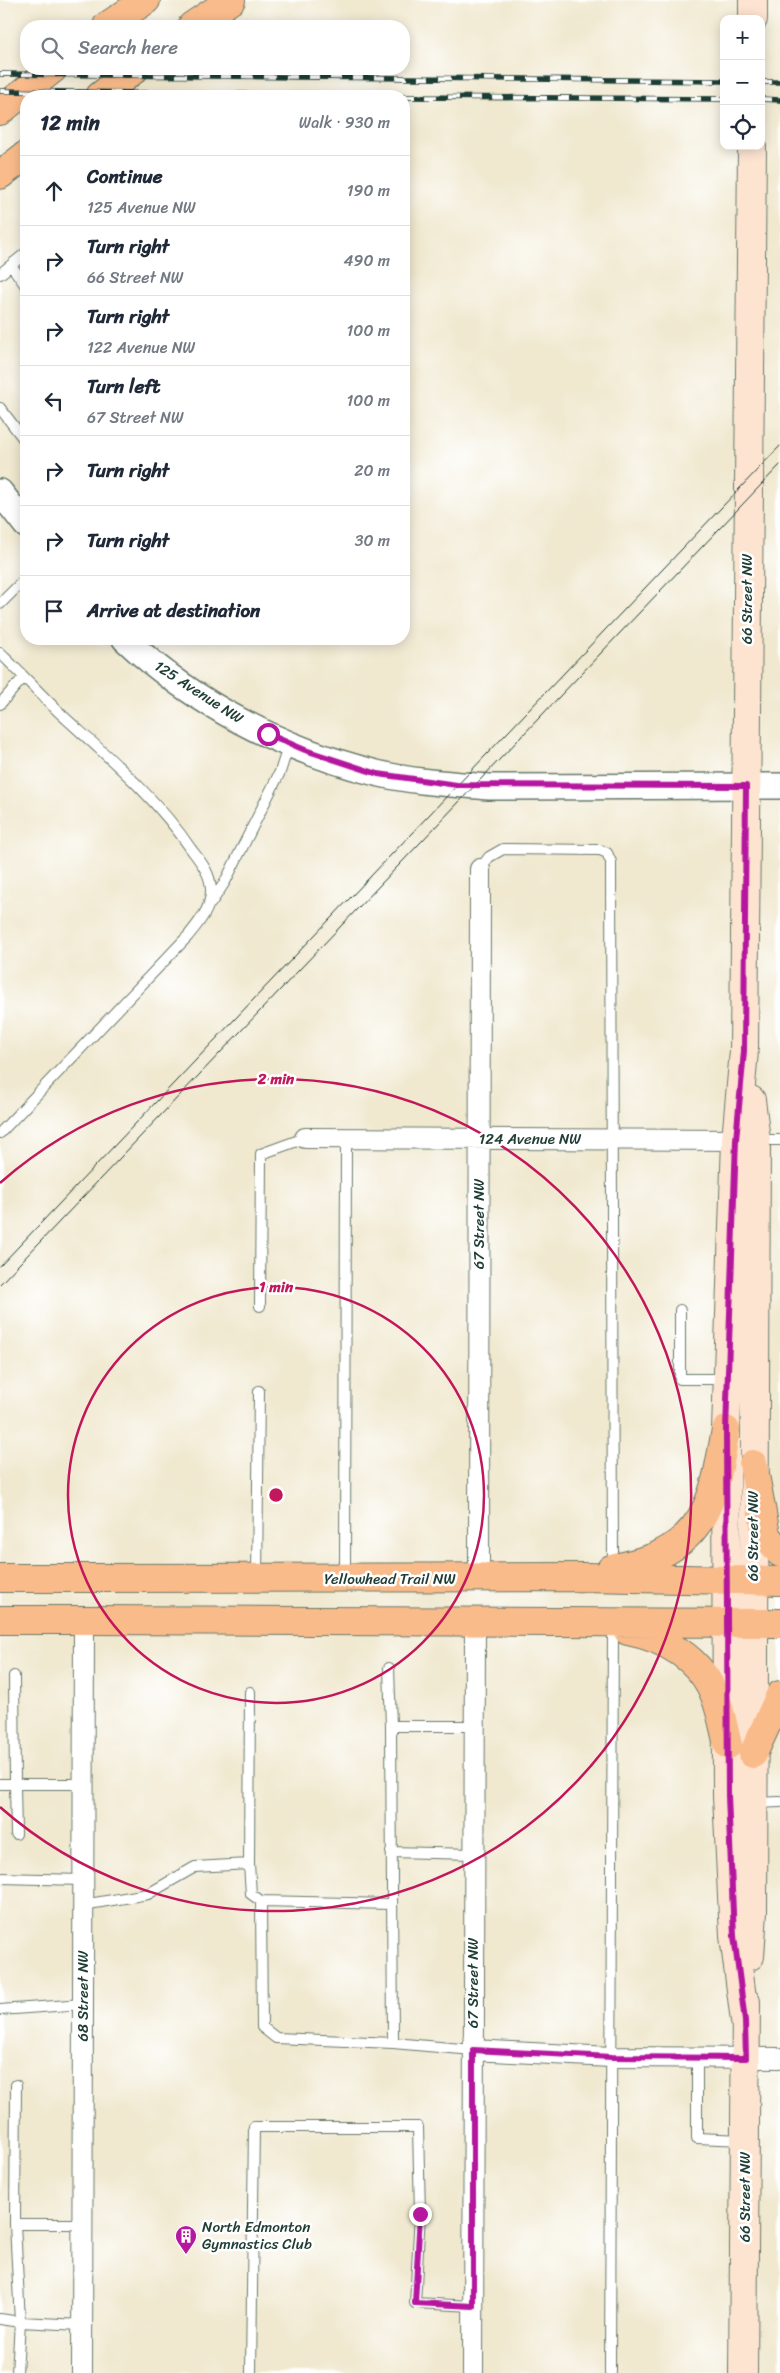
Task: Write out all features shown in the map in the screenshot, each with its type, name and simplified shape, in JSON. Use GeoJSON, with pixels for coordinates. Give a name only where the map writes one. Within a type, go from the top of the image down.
{"type":"FeatureCollection","features":[{"type":"Feature","properties":{"kind":"main road"},"geometry":{"type":"LineString","coordinates":[[116,20],[146,0]]}},
{"type":"Feature","properties":{"kind":"main road"},"geometry":{"type":"LineString","coordinates":[[201,20],[231,0]]}},
{"type":"Feature","properties":{"kind":"main road"},"geometry":{"type":"LineString","coordinates":[[753,0],[753,15]]}},
{"type":"Feature","properties":{"kind":"main road"},"geometry":{"type":"LineString","coordinates":[[25,90],[44,75]]}},
{"type":"Feature","properties":{"kind":"main road"},"geometry":{"type":"LineString","coordinates":[[108,90],[127,75]]}},
{"type":"Feature","properties":{"kind":"main road"},"geometry":{"type":"LineString","coordinates":[[0,110],[20,94]]}},
{"type":"Feature","properties":{"kind":"main road","name":"66 Street NW"},"geometry":{"type":"LineString","coordinates":[[745,2021],[734,1936],[728,1796],[728,1745],[740,1622],[754,1580],[757,1140],[744,1051],[752,150]]}},
{"type":"Feature","properties":{"kind":"main road"},"geometry":{"type":"LineString","coordinates":[[0,175],[20,160]]}},
{"type":"Feature","properties":{"kind":"main road","name":"66 Street NW"},"geometry":{"type":"LineString","coordinates":[[754,1580],[726,1430],[728,1379],[757,1140]]}},
{"type":"Feature","properties":{"kind":"main road"},"geometry":{"type":"LineString","coordinates":[[613,1573],[658,1556],[683,1541],[700,1520],[714,1493],[726,1430]]}},
{"type":"Feature","properties":{"kind":"main road"},"geometry":{"type":"LineString","coordinates":[[754,1464],[766,1535],[780,1553]]}},
{"type":"Feature","properties":{"kind":"main road"},"geometry":{"type":"LineString","coordinates":[[613,1573],[754,1580]]}},
{"type":"Feature","properties":{"kind":"main road","name":"Yellowhead Trail NW"},"geometry":{"type":"LineString","coordinates":[[0,1578],[479,1578],[583,1577],[613,1573]]}},
{"type":"Feature","properties":{"kind":"main road"},"geometry":{"type":"LineString","coordinates":[[0,1620],[580,1623],[613,1626],[740,1622],[780,1623]]}},
{"type":"Feature","properties":{"kind":"main road","name":"66 Street NW"},"geometry":{"type":"LineString","coordinates":[[740,1622],[754,1754],[753,1912],[745,2021],[743,2373]]}},
{"type":"Feature","properties":{"kind":"main road"},"geometry":{"type":"LineString","coordinates":[[613,1626],[654,1638],[674,1648],[699,1668],[716,1696],[728,1745]]}},
{"type":"Feature","properties":{"kind":"main road"},"geometry":{"type":"LineString","coordinates":[[754,1754],[780,1695]]}},
{"type":"Feature","properties":{"kind":"street"},"geometry":{"type":"LineString","coordinates":[[0,492],[20,517]]}},
{"type":"Feature","properties":{"kind":"street","name":"125 Avenue NW"},"geometry":{"type":"LineString","coordinates":[[132,645],[160,669],[218,708],[289,744],[378,774],[457,785],[780,786]]}},
{"type":"Feature","properties":{"kind":"street","name":"67 Street NW"},"geometry":{"type":"LineString","coordinates":[[479,1578],[480,869]]}},
{"type":"Feature","properties":{"kind":"street","name":"124 Avenue NW"},"geometry":{"type":"LineString","coordinates":[[304,1138],[757,1140]]}},
{"type":"Feature","properties":{"kind":"street","name":"68 Street NW"},"geometry":{"type":"LineString","coordinates":[[82,2373],[84,1620]]}},
{"type":"Feature","properties":{"kind":"street","name":"67 Street NW"},"geometry":{"type":"LineString","coordinates":[[473,2373],[475,1622]]}},
{"type":"Feature","properties":{"kind":"street"},"geometry":{"type":"LineString","coordinates":[[473,2050],[612,2057],[780,2058]]}},
{"type":"Feature","properties":{"kind":"lane"},"geometry":{"type":"LineString","coordinates":[[0,274],[20,258]]}},
{"type":"Feature","properties":{"kind":"lane"},"geometry":{"type":"LineString","coordinates":[[11,265],[20,278]]}},
{"type":"Feature","properties":{"kind":"lane"},"geometry":{"type":"LineString","coordinates":[[0,408],[20,434]]}},
{"type":"Feature","properties":{"kind":"lane"},"geometry":{"type":"LineString","coordinates":[[0,604],[20,584]]}},
{"type":"Feature","properties":{"kind":"lane"},"geometry":{"type":"LineString","coordinates":[[0,653],[150,796],[178,830],[210,880],[211,897],[206,910]]}},
{"type":"Feature","properties":{"kind":"lane"},"geometry":{"type":"LineString","coordinates":[[0,704],[24,677]]}},
{"type":"Feature","properties":{"kind":"lane"},"geometry":{"type":"LineString","coordinates":[[0,1133],[188,936],[225,882],[280,772],[289,744]]}},
{"type":"Feature","properties":{"kind":"lane"},"geometry":{"type":"LineString","coordinates":[[480,869],[489,857],[503,849],[600,850],[607,854],[612,862],[613,1573]]}},
{"type":"Feature","properties":{"kind":"lane"},"geometry":{"type":"LineString","coordinates":[[260,1306],[261,1154],[304,1138]]}},
{"type":"Feature","properties":{"kind":"lane"},"geometry":{"type":"LineString","coordinates":[[345,1579],[346,1138]]}},
{"type":"Feature","properties":{"kind":"lane"},"geometry":{"type":"LineString","coordinates":[[680,1310],[680,1379],[728,1379]]}},
{"type":"Feature","properties":{"kind":"lane"},"geometry":{"type":"LineString","coordinates":[[258,1579],[259,1391]]}},
{"type":"Feature","properties":{"kind":"lane"},"geometry":{"type":"LineString","coordinates":[[610,2373],[613,1626]]}},
{"type":"Feature","properties":{"kind":"lane"},"geometry":{"type":"LineString","coordinates":[[389,1668],[394,2044]]}},
{"type":"Feature","properties":{"kind":"lane"},"geometry":{"type":"LineString","coordinates":[[14,1676],[16,1834]]}},
{"type":"Feature","properties":{"kind":"lane"},"geometry":{"type":"LineString","coordinates":[[250,1692],[249,1864],[251,1894],[261,1901],[391,1904]]}},
{"type":"Feature","properties":{"kind":"lane"},"geometry":{"type":"LineString","coordinates":[[390,1726],[474,1726]]}},
{"type":"Feature","properties":{"kind":"lane"},"geometry":{"type":"LineString","coordinates":[[0,1784],[84,1784]]}},
{"type":"Feature","properties":{"kind":"lane"},"geometry":{"type":"LineString","coordinates":[[753,1802],[780,1802]]}},
{"type":"Feature","properties":{"kind":"lane"},"geometry":{"type":"LineString","coordinates":[[391,1852],[474,1854]]}},
{"type":"Feature","properties":{"kind":"lane"},"geometry":{"type":"LineString","coordinates":[[83,1905],[148,1894],[195,1867],[249,1864]]}},
{"type":"Feature","properties":{"kind":"lane"},"geometry":{"type":"LineString","coordinates":[[0,1878],[83,1880]]}},
{"type":"Feature","properties":{"kind":"lane"},"geometry":{"type":"LineString","coordinates":[[261,1901],[262,2027],[276,2038],[473,2050]]}},
{"type":"Feature","properties":{"kind":"lane"},"geometry":{"type":"LineString","coordinates":[[0,2010],[83,2004]]}},
{"type":"Feature","properties":{"kind":"lane"},"geometry":{"type":"LineString","coordinates":[[697,2057],[697,2138],[745,2140]]}},
{"type":"Feature","properties":{"kind":"lane"},"geometry":{"type":"LineString","coordinates":[[16,2085],[15,2224],[20,2322],[18,2373]]}},
{"type":"Feature","properties":{"kind":"lane"},"geometry":{"type":"LineString","coordinates":[[251,2373],[254,2127],[418,2128],[420,2214],[415,2303],[473,2306]]}},
{"type":"Feature","properties":{"kind":"lane"},"geometry":{"type":"LineString","coordinates":[[15,2224],[82,2224]]}},
{"type":"Feature","properties":{"kind":"lane"},"geometry":{"type":"LineString","coordinates":[[0,2320],[82,2325]]}},
{"type":"Feature","properties":{"kind":"tram line"},"geometry":{"type":"LineString","coordinates":[[0,1266],[780,446]]}},
{"type":"Feature","properties":{"kind":"tram line"},"geometry":{"type":"LineString","coordinates":[[0,1284],[780,465]]}},
{"type":"Feature","properties":{"kind":"railway"},"geometry":{"type":"LineString","coordinates":[[0,74],[20,74]]}},
{"type":"Feature","properties":{"kind":"railway"},"geometry":{"type":"LineString","coordinates":[[103,75],[720,81]]}},
{"type":"Feature","properties":{"kind":"railway"},"geometry":{"type":"LineString","coordinates":[[765,82],[780,82]]}},
{"type":"Feature","properties":{"kind":"railway"},"geometry":{"type":"LineString","coordinates":[[0,91],[20,91]]}},
{"type":"Feature","properties":{"kind":"railway"},"geometry":{"type":"LineString","coordinates":[[410,97],[720,99]]}},
{"type":"Feature","properties":{"kind":"railway"},"geometry":{"type":"LineString","coordinates":[[765,99],[780,100]]}},
{"type":"Feature","properties":{"kind":"place","name":"North Edmonton Gymnastics Club"},"geometry":{"type":"Point","coordinates":[186,2255]}},
{"type":"Feature","properties":{"kind":"route"},"geometry":{"type":"LineString","coordinates":[[268,734],[305,750],[378,774],[457,785],[489,787],[746,786],[744,1051],[736,1140],[726,1430],[728,1796],[734,1936],[745,2021],[746,2058],[612,2057],[473,2050],[473,2306],[415,2303],[420,2214]]}}]}
